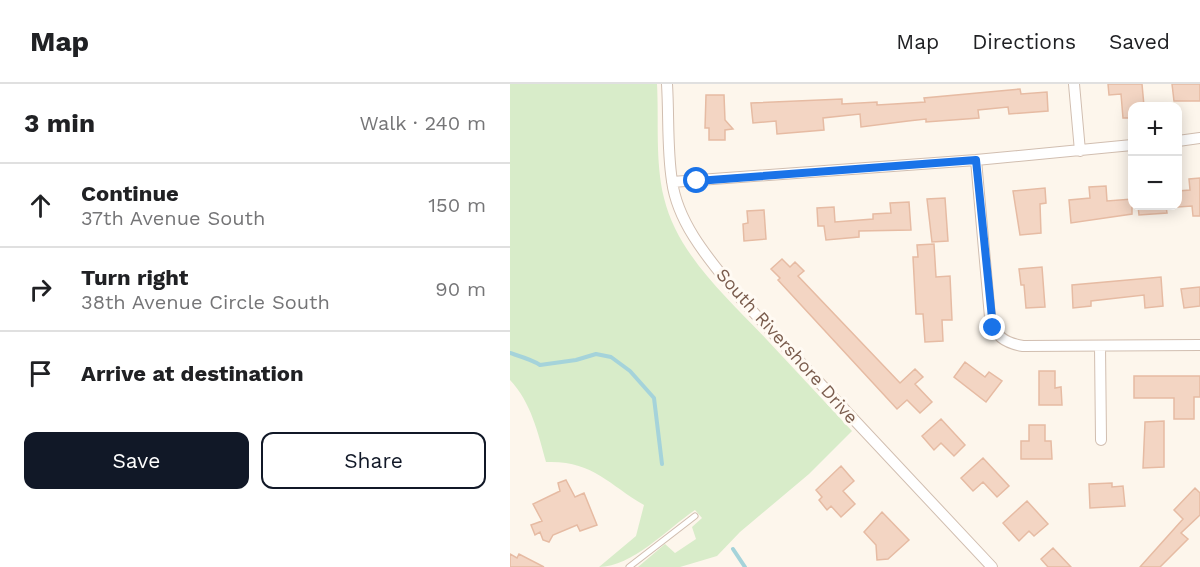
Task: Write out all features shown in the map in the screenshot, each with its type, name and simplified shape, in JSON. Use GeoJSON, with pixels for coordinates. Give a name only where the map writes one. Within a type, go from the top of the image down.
{"type":"FeatureCollection","features":[{"type":"Feature","properties":{"kind":"street","name":"South Rivershore Drive"},"geometry":{"type":"LineString","coordinates":[[667,84],[672,182],[682,214],[704,253],[741,300],[992,567]]}},
{"type":"Feature","properties":{"kind":"street"},"geometry":{"type":"LineString","coordinates":[[1074,84],[1080,151]]}},
{"type":"Feature","properties":{"kind":"street"},"geometry":{"type":"LineString","coordinates":[[1182,140],[1200,138]]}},
{"type":"Feature","properties":{"kind":"street"},"geometry":{"type":"LineString","coordinates":[[672,182],[976,160],[1128,145]]}},
{"type":"Feature","properties":{"kind":"street"},"geometry":{"type":"LineString","coordinates":[[976,160],[993,328],[1000,338],[1009,344],[1023,346],[1200,345]]}},
{"type":"Feature","properties":{"kind":"street"},"geometry":{"type":"LineString","coordinates":[[1100,346],[1101,440]]}},
{"type":"Feature","properties":{"kind":"lane"},"geometry":{"type":"LineString","coordinates":[[629,567],[695,516]]}},
{"type":"Feature","properties":{"kind":"green space"},"geometry":{"type":"Polygon","coordinates":[[[510,84],[657,84],[658,155],[661,184],[671,219],[681,239],[693,258],[722,293],[852,431],[809,474],[740,532],[717,556],[680,567],[638,567],[665,544],[675,553],[696,539],[692,527],[702,518],[695,510],[636,554],[624,561],[599,567],[636,536],[644,505],[588,469],[562,462],[546,462],[529,408],[510,380],[510,84]]]}},
{"type":"Feature","properties":{"kind":"building"},"geometry":{"type":"Polygon","coordinates":[[[1108,84],[1142,84],[1144,102],[1128,102],[1128,118],[1123,118],[1121,94],[1109,95],[1108,84]]]}},
{"type":"Feature","properties":{"kind":"building"},"geometry":{"type":"Polygon","coordinates":[[[1172,84],[1200,84],[1200,101],[1174,101],[1172,84]]]}},
{"type":"Feature","properties":{"kind":"building"},"geometry":{"type":"Polygon","coordinates":[[[1020,89],[1021,94],[1047,92],[1048,111],[1009,114],[1008,107],[978,110],[979,118],[926,122],[926,119],[861,127],[860,114],[823,118],[824,130],[777,134],[776,121],[753,123],[751,103],[842,99],[842,104],[877,102],[877,105],[925,102],[924,98],[1020,89]]]}},
{"type":"Feature","properties":{"kind":"building"},"geometry":{"type":"Polygon","coordinates":[[[706,95],[724,95],[725,120],[733,129],[725,130],[725,140],[709,140],[709,128],[705,128],[706,95]]]}},
{"type":"Feature","properties":{"kind":"building"},"geometry":{"type":"Polygon","coordinates":[[[1200,178],[1200,216],[1193,216],[1192,206],[1182,207],[1182,191],[1190,190],[1189,179],[1200,178]]]}},
{"type":"Feature","properties":{"kind":"building"},"geometry":{"type":"Polygon","coordinates":[[[1106,186],[1107,201],[1128,199],[1128,210],[1132,210],[1132,214],[1071,223],[1069,200],[1090,198],[1089,187],[1106,186]]]}},
{"type":"Feature","properties":{"kind":"building"},"geometry":{"type":"Polygon","coordinates":[[[1045,188],[1046,203],[1040,204],[1041,233],[1020,235],[1013,191],[1045,188]]]}},
{"type":"Feature","properties":{"kind":"building"},"geometry":{"type":"Polygon","coordinates":[[[945,198],[948,241],[932,242],[927,199],[945,198]]]}},
{"type":"Feature","properties":{"kind":"building"},"geometry":{"type":"Polygon","coordinates":[[[909,202],[911,230],[859,231],[859,237],[826,240],[824,226],[818,226],[817,208],[834,207],[835,222],[873,219],[873,214],[891,213],[890,203],[909,202]]]}},
{"type":"Feature","properties":{"kind":"building"},"geometry":{"type":"Polygon","coordinates":[[[764,210],[766,239],[744,241],[743,224],[748,223],[747,211],[764,210]]]}},
{"type":"Feature","properties":{"kind":"building"},"geometry":{"type":"Polygon","coordinates":[[[1138,210],[1167,210],[1167,213],[1139,215],[1138,210]]]}},
{"type":"Feature","properties":{"kind":"building"},"geometry":{"type":"Polygon","coordinates":[[[934,244],[936,277],[950,276],[952,320],[942,320],[943,341],[925,342],[923,314],[916,314],[913,257],[918,257],[917,245],[934,244]]]}},
{"type":"Feature","properties":{"kind":"building"},"geometry":{"type":"Polygon","coordinates":[[[782,259],[790,267],[795,262],[804,271],[798,276],[900,383],[915,369],[923,377],[915,384],[932,402],[920,413],[907,400],[897,409],[778,280],[780,278],[771,269],[782,259]]]}},
{"type":"Feature","properties":{"kind":"building"},"geometry":{"type":"Polygon","coordinates":[[[1042,267],[1045,307],[1026,308],[1024,285],[1021,285],[1019,269],[1042,267]]]}},
{"type":"Feature","properties":{"kind":"building"},"geometry":{"type":"Polygon","coordinates":[[[1161,277],[1163,306],[1145,308],[1144,295],[1091,301],[1091,306],[1073,308],[1072,285],[1161,277]]]}},
{"type":"Feature","properties":{"kind":"building"},"geometry":{"type":"Polygon","coordinates":[[[1200,287],[1200,306],[1184,308],[1181,289],[1200,287]]]}},
{"type":"Feature","properties":{"kind":"building"},"geometry":{"type":"Polygon","coordinates":[[[965,362],[985,377],[989,372],[1002,381],[986,402],[954,377],[965,362]]]}},
{"type":"Feature","properties":{"kind":"building"},"geometry":{"type":"Polygon","coordinates":[[[1039,371],[1055,371],[1055,388],[1061,387],[1062,405],[1039,405],[1039,371]]]}},
{"type":"Feature","properties":{"kind":"building"},"geometry":{"type":"Polygon","coordinates":[[[1134,376],[1200,376],[1200,397],[1194,397],[1194,419],[1174,419],[1174,398],[1134,398],[1134,376]]]}},
{"type":"Feature","properties":{"kind":"building"},"geometry":{"type":"Polygon","coordinates":[[[941,419],[965,445],[954,456],[941,443],[934,450],[922,436],[941,419]]]}},
{"type":"Feature","properties":{"kind":"building"},"geometry":{"type":"Polygon","coordinates":[[[1164,421],[1164,467],[1143,468],[1145,422],[1164,421]]]}},
{"type":"Feature","properties":{"kind":"building"},"geometry":{"type":"Polygon","coordinates":[[[1029,425],[1045,425],[1045,441],[1051,441],[1052,459],[1021,459],[1021,441],[1029,441],[1029,425]]]}},
{"type":"Feature","properties":{"kind":"building"},"geometry":{"type":"Polygon","coordinates":[[[983,458],[1009,486],[997,497],[983,482],[973,491],[961,478],[983,458]]]}},
{"type":"Feature","properties":{"kind":"building"},"geometry":{"type":"Polygon","coordinates":[[[841,466],[854,481],[843,491],[855,504],[841,517],[831,506],[827,510],[819,500],[822,497],[816,490],[841,466]]]}},
{"type":"Feature","properties":{"kind":"building"},"geometry":{"type":"Polygon","coordinates":[[[566,480],[575,497],[584,493],[597,525],[580,531],[577,525],[553,535],[549,542],[543,540],[540,532],[535,535],[531,525],[542,521],[533,504],[560,491],[558,483],[566,480]]]}},
{"type":"Feature","properties":{"kind":"building"},"geometry":{"type":"Polygon","coordinates":[[[1112,483],[1112,487],[1123,486],[1125,506],[1090,508],[1089,484],[1112,483]]]}},
{"type":"Feature","properties":{"kind":"building"},"geometry":{"type":"Polygon","coordinates":[[[1195,488],[1200,493],[1200,515],[1181,533],[1188,539],[1160,567],[1140,567],[1183,519],[1174,510],[1195,488]]]}},
{"type":"Feature","properties":{"kind":"building"},"geometry":{"type":"Polygon","coordinates":[[[1027,501],[1048,524],[1034,536],[1029,531],[1019,541],[1003,523],[1027,501]]]}},
{"type":"Feature","properties":{"kind":"building"},"geometry":{"type":"Polygon","coordinates":[[[882,512],[909,540],[888,559],[877,560],[876,545],[864,532],[882,512]]]}},
{"type":"Feature","properties":{"kind":"building"},"geometry":{"type":"Polygon","coordinates":[[[1053,548],[1071,567],[1048,567],[1041,559],[1053,548]]]}},
{"type":"Feature","properties":{"kind":"building"},"geometry":{"type":"Polygon","coordinates":[[[510,554],[517,558],[519,554],[544,567],[510,567],[510,554]]]}},
{"type":"Feature","properties":{"kind":"waterway"},"geometry":{"type":"LineString","coordinates":[[510,353],[540,365],[576,360],[596,354],[611,357],[630,371],[654,398],[662,464]]}},
{"type":"Feature","properties":{"kind":"waterway"},"geometry":{"type":"LineString","coordinates":[[733,549],[745,567]]}},
{"type":"Feature","properties":{"kind":"route"},"geometry":{"type":"LineString","coordinates":[[697,181],[976,160],[990,317],[993,328]]}}]}
